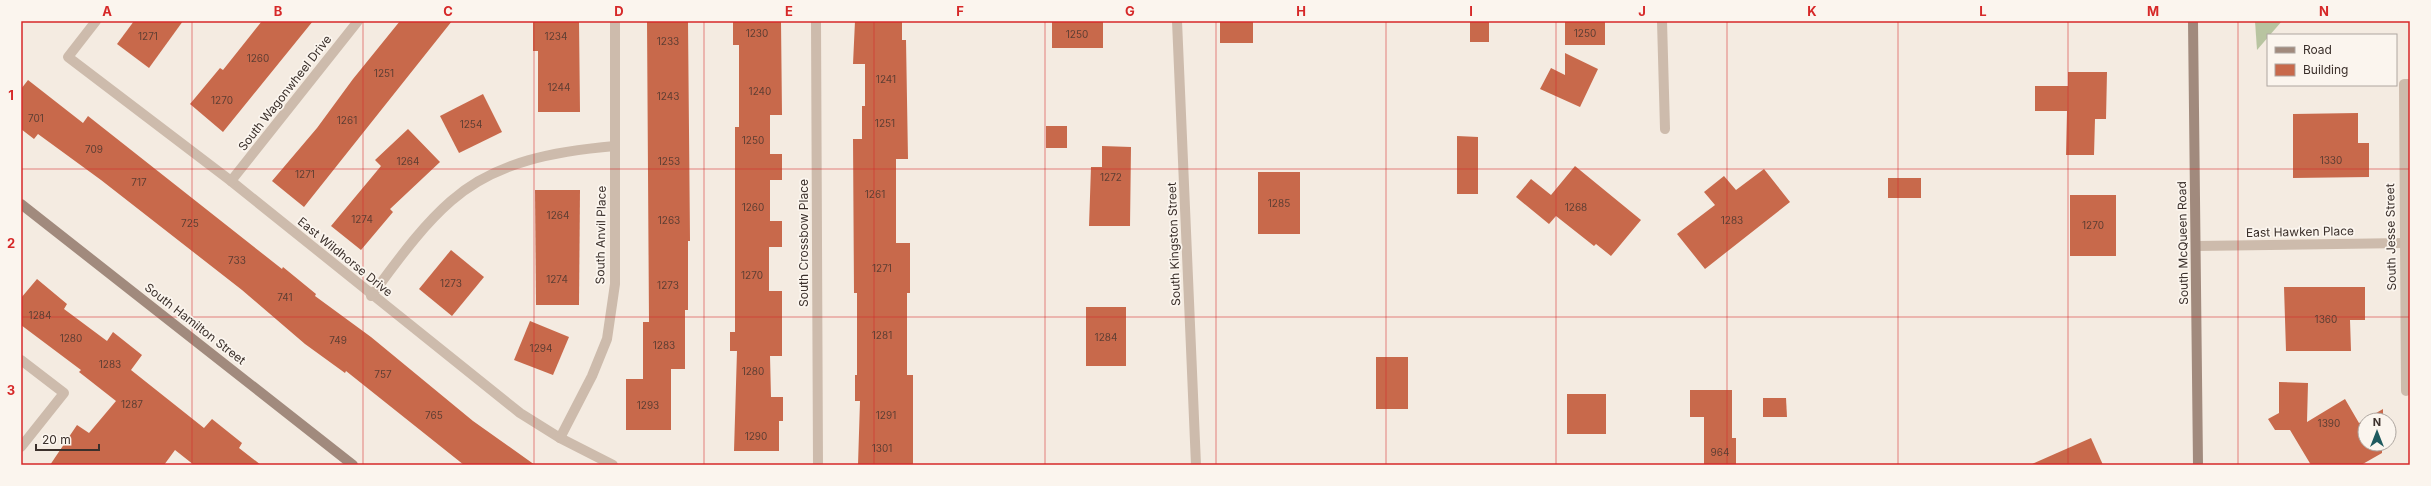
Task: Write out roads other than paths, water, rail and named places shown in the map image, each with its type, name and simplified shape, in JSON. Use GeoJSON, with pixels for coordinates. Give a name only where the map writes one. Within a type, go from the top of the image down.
{"type":"FeatureCollection","features":[{"type":"Feature","properties":{"kind":"main road","name":"South McQueen Road"},"geometry":{"type":"LineString","coordinates":[[2193,21],[2198,465]]}},
{"type":"Feature","properties":{"kind":"main road","name":"South Hamilton Street"},"geometry":{"type":"LineString","coordinates":[[21,204],[354,465]]}},
{"type":"Feature","properties":{"kind":"street","name":"East Wildhorse Drive"},"geometry":{"type":"LineString","coordinates":[[96,21],[68,57],[231,182],[371,296],[520,413],[560,438],[613,465]]}},
{"type":"Feature","properties":{"kind":"street","name":"South Wagonwheel Drive"},"geometry":{"type":"LineString","coordinates":[[231,182],[358,21]]}},
{"type":"Feature","properties":{"kind":"street","name":"South Anvil Place"},"geometry":{"type":"LineString","coordinates":[[560,438],[592,376],[607,339],[615,284],[615,21]]}},
{"type":"Feature","properties":{"kind":"street","name":"South Crossbow Place"},"geometry":{"type":"LineString","coordinates":[[816,21],[818,465]]}},
{"type":"Feature","properties":{"kind":"street","name":"South Kingston Street"},"geometry":{"type":"LineString","coordinates":[[1177,21],[1196,465]]}},
{"type":"Feature","properties":{"kind":"street"},"geometry":{"type":"LineString","coordinates":[[1662,21],[1665,129]]}},
{"type":"Feature","properties":{"kind":"street","name":"South Jesse Street"},"geometry":{"type":"LineString","coordinates":[[2407,84],[2404,243],[2409,391]]}},
{"type":"Feature","properties":{"kind":"street"},"geometry":{"type":"LineString","coordinates":[[371,296],[432,219],[452,200],[474,185],[498,171],[534,158],[565,150],[615,146]]}},
{"type":"Feature","properties":{"kind":"street","name":"East Hawken Place"},"geometry":{"type":"LineString","coordinates":[[2196,246],[2404,243]]}},
{"type":"Feature","properties":{"kind":"street"},"geometry":{"type":"LineString","coordinates":[[21,360],[64,393],[21,447]]}}]}
